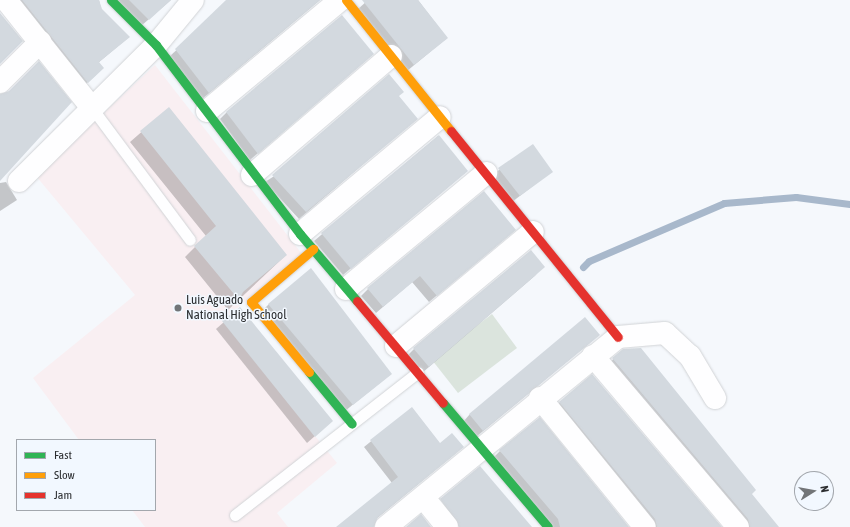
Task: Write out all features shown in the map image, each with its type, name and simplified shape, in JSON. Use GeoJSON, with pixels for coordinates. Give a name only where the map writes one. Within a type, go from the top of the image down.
{"type":"FeatureCollection","features":[{"type":"Feature","properties":{"kind":"street"},"geometry":{"type":"LineString","coordinates":[[6,0],[92,108]]}},
{"type":"Feature","properties":{"kind":"street"},"geometry":{"type":"LineString","coordinates":[[111,0],[156,45],[207,111],[252,175],[306,242],[483,447],[548,527]]}},
{"type":"Feature","properties":{"kind":"street"},"geometry":{"type":"LineString","coordinates":[[19,181],[156,45],[193,0]]}},
{"type":"Feature","properties":{"kind":"street"},"geometry":{"type":"LineString","coordinates":[[207,111],[340,0]]}},
{"type":"Feature","properties":{"kind":"street"},"geometry":{"type":"LineString","coordinates":[[346,0],[618,337]]}},
{"type":"Feature","properties":{"kind":"street"},"geometry":{"type":"LineString","coordinates":[[0,82],[40,42]]}},
{"type":"Feature","properties":{"kind":"street"},"geometry":{"type":"LineString","coordinates":[[252,175],[391,56]]}},
{"type":"Feature","properties":{"kind":"street"},"geometry":{"type":"LineString","coordinates":[[352,424],[251,302],[306,242],[440,117]]}},
{"type":"Feature","properties":{"kind":"street"},"geometry":{"type":"LineString","coordinates":[[346,289],[486,173]]}},
{"type":"Feature","properties":{"kind":"street"},"geometry":{"type":"LineString","coordinates":[[396,346],[533,232]]}},
{"type":"Feature","properties":{"kind":"street"},"geometry":{"type":"LineString","coordinates":[[386,527],[540,398],[618,337],[645,332],[665,333],[690,356],[715,398]]}},
{"type":"Feature","properties":{"kind":"street"},"geometry":{"type":"LineString","coordinates":[[593,356],[732,525]]}},
{"type":"Feature","properties":{"kind":"street"},"geometry":{"type":"LineString","coordinates":[[540,398],[645,527]]}},
{"type":"Feature","properties":{"kind":"street"},"geometry":{"type":"LineString","coordinates":[[423,497],[447,527]]}},
{"type":"Feature","properties":{"kind":"lane"},"geometry":{"type":"LineString","coordinates":[[92,108],[190,240]]}},
{"type":"Feature","properties":{"kind":"lane"},"geometry":{"type":"LineString","coordinates":[[235,514],[418,372]]}},
{"type":"Feature","properties":{"kind":"shaded area","name":"Luis Aguado National High School"},"geometry":{"type":"Polygon","coordinates":[[[155,65],[302,254],[222,321],[337,463],[277,513],[288,527],[145,527],[133,511],[156,511],[156,439],[78,439],[33,378],[135,295],[36,176],[155,65]]]}},
{"type":"Feature","properties":{"kind":"shaded area"},"geometry":{"type":"Polygon","coordinates":[[[492,314],[517,348],[458,393],[432,360],[492,314]]]}},
{"type":"Feature","properties":{"kind":"building"},"geometry":{"type":"Polygon","coordinates":[[[22,0],[99,0],[102,9],[130,37],[99,62],[104,68],[88,83],[22,0]]]}},
{"type":"Feature","properties":{"kind":"building"},"geometry":{"type":"Polygon","coordinates":[[[129,0],[171,0],[149,20],[129,0]]]}},
{"type":"Feature","properties":{"kind":"building"},"geometry":{"type":"Polygon","coordinates":[[[226,0],[320,0],[209,93],[175,49],[226,0]]]}},
{"type":"Feature","properties":{"kind":"building"},"geometry":{"type":"Polygon","coordinates":[[[362,0],[418,0],[448,38],[414,65],[362,0]]]}},
{"type":"Feature","properties":{"kind":"building"},"geometry":{"type":"Polygon","coordinates":[[[0,13],[23,41],[0,64],[0,13]]]}},
{"type":"Feature","properties":{"kind":"building"},"geometry":{"type":"Polygon","coordinates":[[[342,15],[374,54],[258,154],[226,112],[342,15]]]}},
{"type":"Feature","properties":{"kind":"building"},"geometry":{"type":"Polygon","coordinates":[[[39,61],[72,102],[0,181],[0,94],[9,91],[39,61]]]}},
{"type":"Feature","properties":{"kind":"building"},"geometry":{"type":"Polygon","coordinates":[[[389,74],[404,92],[399,96],[418,119],[306,212],[272,175],[389,74]]]}},
{"type":"Feature","properties":{"kind":"building"},"geometry":{"type":"Polygon","coordinates":[[[169,107],[287,255],[243,292],[239,300],[194,246],[216,226],[140,131],[169,107]]]}},
{"type":"Feature","properties":{"kind":"building"},"geometry":{"type":"Polygon","coordinates":[[[439,135],[468,171],[351,269],[321,233],[439,135]]]}},
{"type":"Feature","properties":{"kind":"building"},"geometry":{"type":"Polygon","coordinates":[[[533,144],[553,172],[520,196],[498,168],[533,144]]]}},
{"type":"Feature","properties":{"kind":"building"},"geometry":{"type":"Polygon","coordinates":[[[484,191],[516,230],[437,296],[420,276],[383,307],[367,288],[484,191]]]}},
{"type":"Feature","properties":{"kind":"building"},"geometry":{"type":"Polygon","coordinates":[[[531,250],[545,267],[429,367],[413,348],[531,250]]]}},
{"type":"Feature","properties":{"kind":"building"},"geometry":{"type":"Polygon","coordinates":[[[311,268],[392,374],[353,405],[268,304],[311,268]]]}},
{"type":"Feature","properties":{"kind":"building"},"geometry":{"type":"Polygon","coordinates":[[[240,307],[333,421],[315,437],[222,321],[240,307]]]}},
{"type":"Feature","properties":{"kind":"building"},"geometry":{"type":"Polygon","coordinates":[[[585,317],[600,335],[483,431],[469,414],[585,317]]]}},
{"type":"Feature","properties":{"kind":"building"},"geometry":{"type":"Polygon","coordinates":[[[641,348],[756,490],[752,494],[779,527],[750,527],[748,519],[612,358],[623,349],[641,348]]]}},
{"type":"Feature","properties":{"kind":"building"},"geometry":{"type":"Polygon","coordinates":[[[592,374],[722,527],[657,527],[655,519],[559,402],[592,374]]]}},
{"type":"Feature","properties":{"kind":"building"},"geometry":{"type":"Polygon","coordinates":[[[412,407],[440,443],[452,433],[464,447],[378,517],[374,527],[336,527],[398,477],[370,440],[412,407]]]}},
{"type":"Feature","properties":{"kind":"building"},"geometry":{"type":"Polygon","coordinates":[[[540,417],[629,527],[560,527],[558,519],[499,450],[540,417]]]}},
{"type":"Feature","properties":{"kind":"building"},"geometry":{"type":"Polygon","coordinates":[[[480,466],[532,527],[459,527],[440,499],[480,466]]]}},
{"type":"Feature","properties":{"kind":"building"},"geometry":{"type":"Polygon","coordinates":[[[421,514],[431,527],[406,527],[421,514]]]}},
{"type":"Feature","properties":{"kind":"waterway"},"geometry":{"type":"LineString","coordinates":[[583,267],[589,261],[724,203],[796,197],[850,204]]}},
{"type":"Feature","properties":{"kind":"traffic: fast"},"geometry":{"type":"LineString","coordinates":[[111,0],[156,45],[300,234],[357,301]]}},
{"type":"Feature","properties":{"kind":"traffic: fast"},"geometry":{"type":"LineString","coordinates":[[309,372],[352,424]]}},
{"type":"Feature","properties":{"kind":"traffic: fast"},"geometry":{"type":"LineString","coordinates":[[443,403],[548,527]]}},
{"type":"Feature","properties":{"kind":"traffic: slow"},"geometry":{"type":"LineString","coordinates":[[346,0],[451,131]]}},
{"type":"Feature","properties":{"kind":"traffic: slow"},"geometry":{"type":"LineString","coordinates":[[309,372],[251,302],[313,249]]}},
{"type":"Feature","properties":{"kind":"traffic: jam"},"geometry":{"type":"LineString","coordinates":[[451,131],[618,337]]}},
{"type":"Feature","properties":{"kind":"traffic: jam"},"geometry":{"type":"LineString","coordinates":[[357,301],[443,403]]}},
{"type":"Feature","properties":{"kind":"place","name":"Luis Aguado National High School"},"geometry":{"type":"Point","coordinates":[178,308]}}]}
